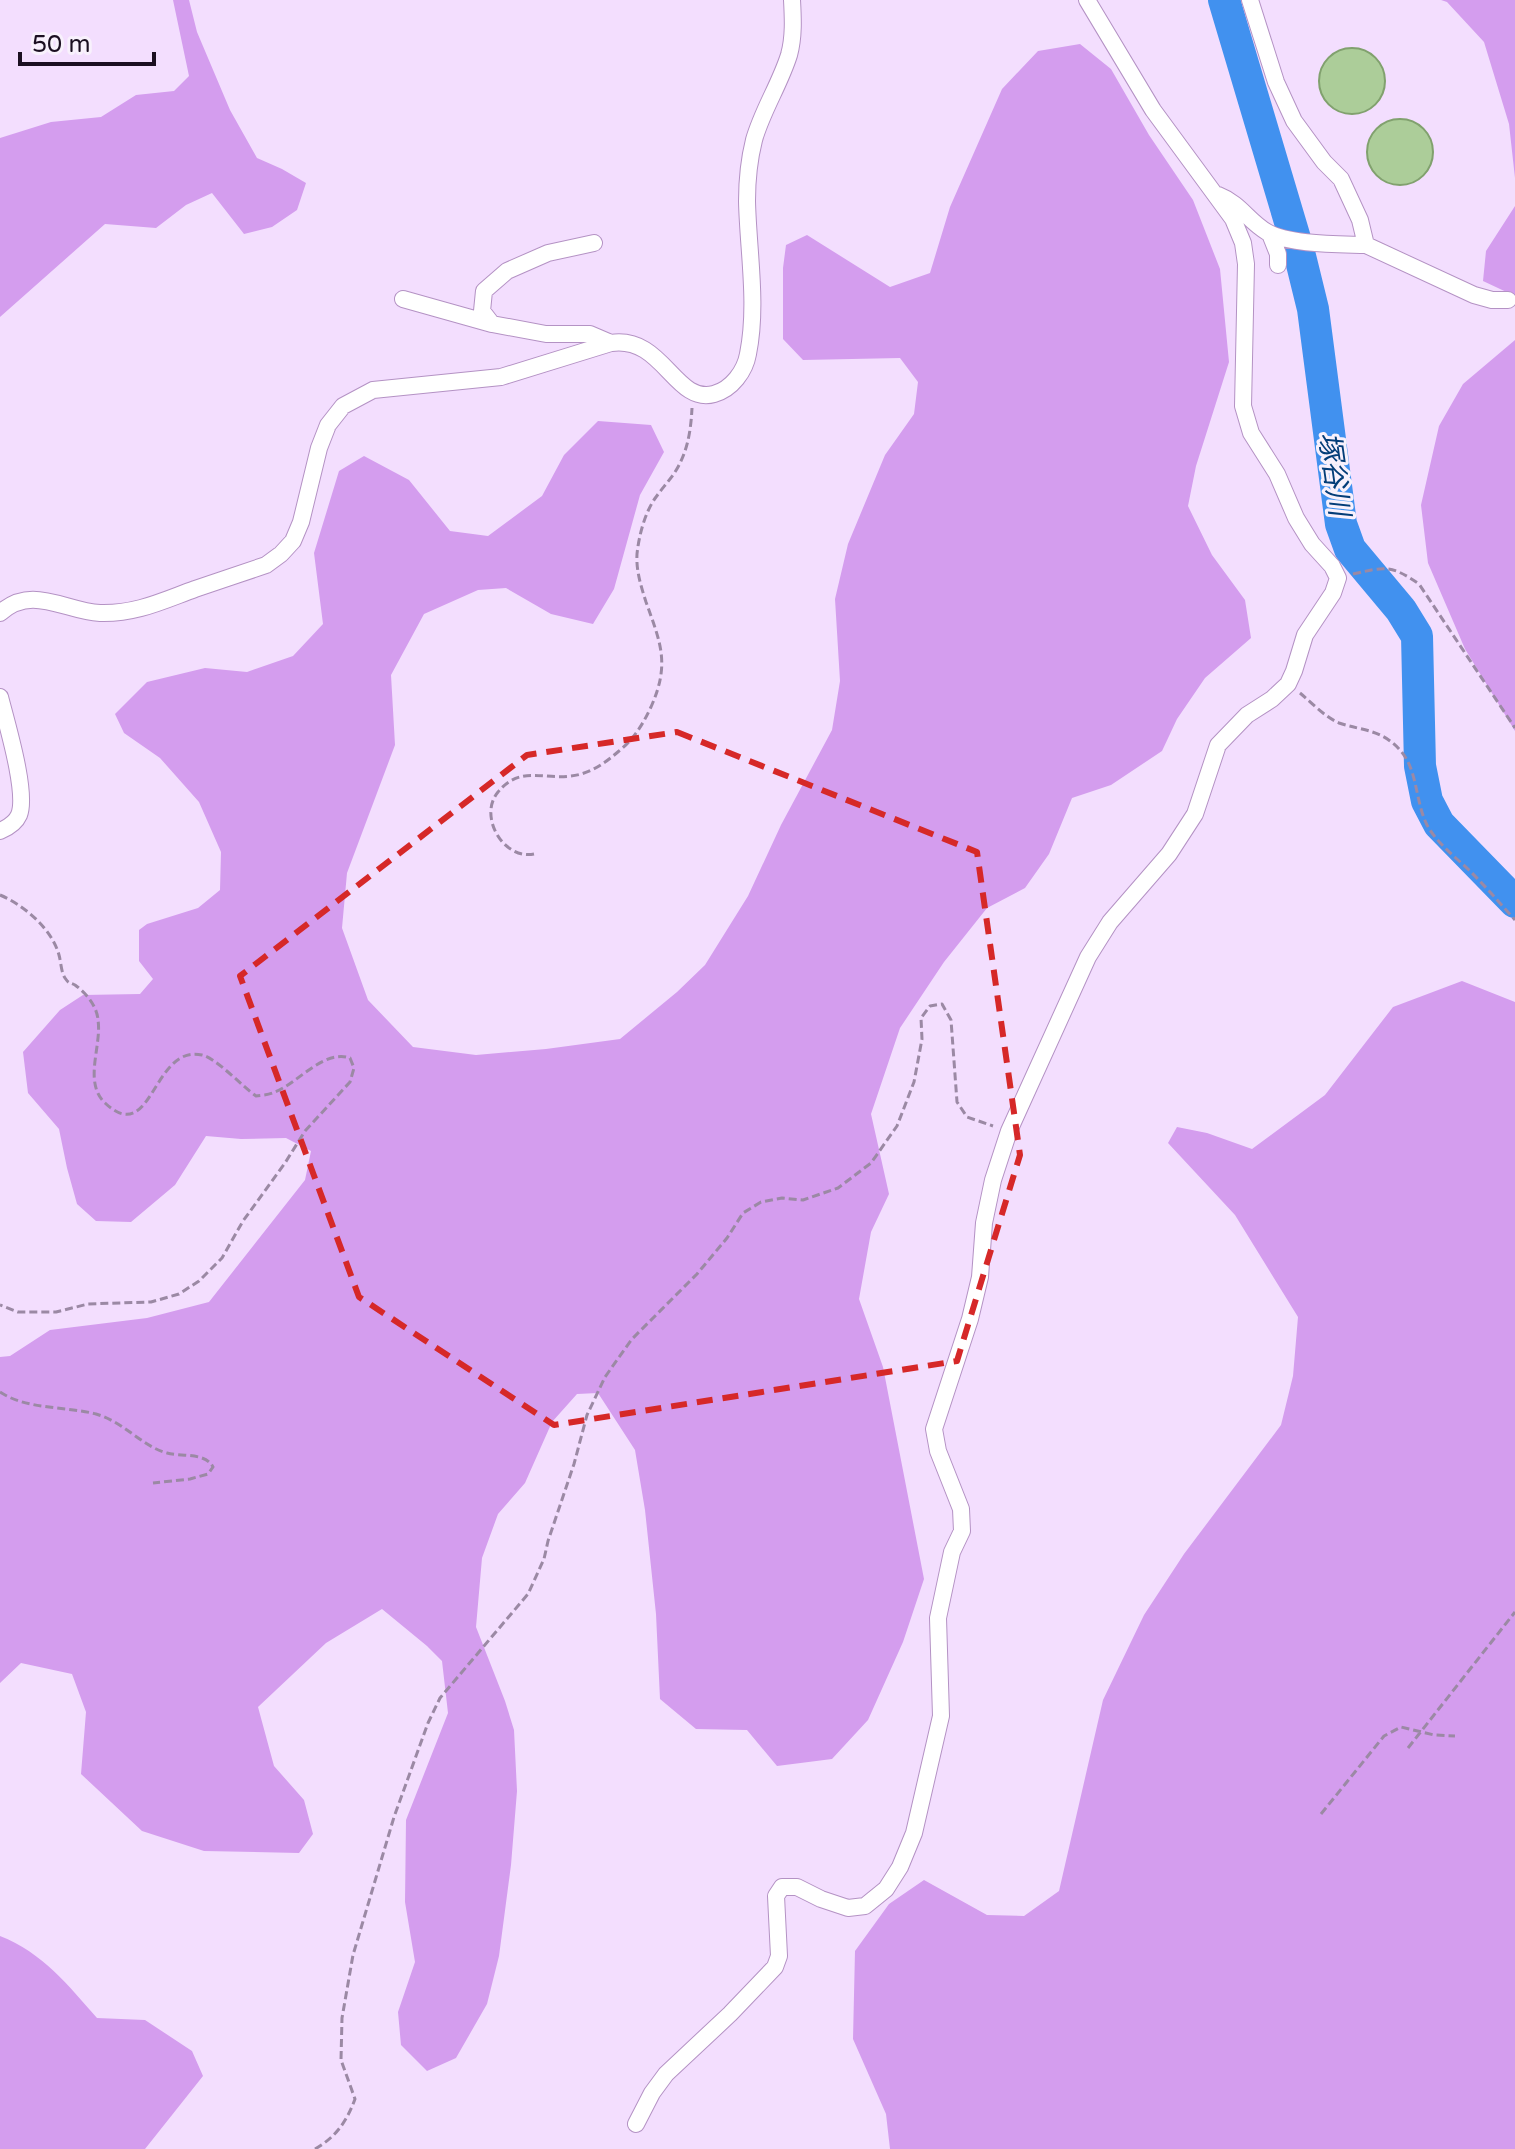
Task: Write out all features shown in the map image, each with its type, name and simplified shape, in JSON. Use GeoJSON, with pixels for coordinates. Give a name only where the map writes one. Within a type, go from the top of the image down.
{"type":"FeatureCollection","features":[{"type":"Feature","properties":{"kind":"street"},"geometry":{"type":"LineString","coordinates":[[0,613],[21,600],[38,599],[97,613],[132,612],[266,565],[293,541],[328,425],[343,406],[373,390],[501,377],[622,341],[643,347],[693,393],[711,395],[725,390],[740,375],[748,356],[752,320],[748,171],[754,138],[790,52],[792,0]]}},
{"type":"Feature","properties":{"kind":"street"},"geometry":{"type":"LineString","coordinates":[[636,2124],[666,2074],[775,1967],[779,1956],[776,1896],[782,1887],[797,1887],[848,1908],[865,1906],[886,1889],[900,1867],[914,1833],[941,1716],[938,1618],[952,1552],[962,1531],[961,1509],[938,1451],[934,1429],[970,1319],[980,1277],[984,1223],[993,1180],[1009,1131],[1088,957],[1110,922],[1169,854],[1195,814],[1218,745],[1247,715],[1288,684],[1305,635],[1333,593],[1338,578],[1296,518],[1277,474],[1251,433],[1243,406],[1246,264],[1243,243],[1233,219],[1153,110],[1087,0]]}},
{"type":"Feature","properties":{"kind":"street"},"geometry":{"type":"LineString","coordinates":[[1250,0],[1276,82],[1294,121],[1324,162],[1341,179],[1360,220],[1366,245]]}},
{"type":"Feature","properties":{"kind":"street"},"geometry":{"type":"LineString","coordinates":[[1216,194],[1233,201],[1270,234],[1307,242],[1366,245],[1474,295],[1508,300]]}},
{"type":"Feature","properties":{"kind":"street"},"geometry":{"type":"LineString","coordinates":[[1270,234],[1278,254],[1278,265]]}},
{"type":"Feature","properties":{"kind":"street"},"geometry":{"type":"LineString","coordinates":[[492,324],[482,311],[484,291],[507,271],[548,253],[594,243]]}},
{"type":"Feature","properties":{"kind":"street"},"geometry":{"type":"LineString","coordinates":[[403,299],[492,324],[546,334],[590,334],[611,343]]}},
{"type":"Feature","properties":{"kind":"street"},"geometry":{"type":"LineString","coordinates":[[0,697],[21,789],[19,815],[9,827],[0,831]]}},
{"type":"Feature","properties":{"kind":"path"},"geometry":{"type":"LineString","coordinates":[[534,854],[524,856],[511,851],[501,842],[494,830],[491,812],[496,794],[509,782],[530,774],[569,777],[600,765],[635,735],[656,694],[662,675],[663,656],[638,574],[637,554],[654,499],[677,469],[686,449],[693,393]]}},
{"type":"Feature","properties":{"kind":"path"},"geometry":{"type":"LineString","coordinates":[[1355,574],[1389,568],[1402,572],[1419,584],[1515,728]]}},
{"type":"Feature","properties":{"kind":"path"},"geometry":{"type":"LineString","coordinates":[[1288,684],[1336,722],[1384,736],[1402,752],[1412,772],[1416,795],[1428,826],[1515,920]]}},
{"type":"Feature","properties":{"kind":"path"},"geometry":{"type":"LineString","coordinates":[[0,895],[46,930],[59,954],[63,976],[94,1005],[99,1021],[94,1083],[102,1100],[118,1113],[133,1114],[146,1104],[170,1064],[187,1054],[205,1055],[256,1096],[272,1094],[323,1061],[341,1055],[350,1058],[354,1068],[350,1082],[305,1131],[243,1221],[222,1258],[199,1281],[179,1294],[151,1302],[88,1304],[56,1312],[18,1312],[0,1305]]}},
{"type":"Feature","properties":{"kind":"path"},"geometry":{"type":"LineString","coordinates":[[315,2149],[328,2142],[347,2121],[355,2099],[341,2060],[342,2018],[353,1955],[394,1817],[428,1723],[440,1698],[528,1594],[544,1559],[587,1415],[605,1377],[632,1339],[697,1274],[743,1213],[761,1202],[782,1198],[803,1200],[838,1188],[871,1163],[897,1126],[914,1082],[922,1039],[921,1018],[930,1006],[942,1004],[951,1020],[957,1102],[967,1117],[1009,1131]]}},
{"type":"Feature","properties":{"kind":"path"},"geometry":{"type":"LineString","coordinates":[[0,1392],[12,1400],[97,1415],[120,1424],[165,1453],[200,1457],[210,1461],[213,1467],[208,1474],[190,1479],[153,1483]]}},
{"type":"Feature","properties":{"kind":"path"},"geometry":{"type":"LineString","coordinates":[[1408,1748],[1515,1612]]}},
{"type":"Feature","properties":{"kind":"path"},"geometry":{"type":"LineString","coordinates":[[1321,1814],[1384,1736],[1401,1727],[1434,1735],[1455,1736]]}},
{"type":"Feature","properties":{"kind":"highlighted area"},"geometry":{"type":"Polygon","coordinates":[[[677,732],[977,852],[1020,1155],[957,1361],[554,1425],[359,1297],[240,976],[527,755],[677,732]]]}},
{"type":"Feature","properties":{"kind":"shaded area"},"geometry":{"type":"Polygon","coordinates":[[[173,0],[189,0],[197,32],[230,110],[257,158],[306,183],[297,210],[272,227],[244,234],[212,193],[186,205],[156,228],[105,224],[0,317],[0,138],[51,122],[101,117],[136,95],[174,91],[189,76],[173,0]]]}},
{"type":"Feature","properties":{"kind":"shaded area"},"geometry":{"type":"Polygon","coordinates":[[[1441,0],[1515,0],[1515,178],[1509,124],[1484,42],[1447,2],[1441,0]]]}},
{"type":"Feature","properties":{"kind":"shaded area"},"geometry":{"type":"Polygon","coordinates":[[[1080,44],[1111,69],[1149,135],[1193,200],[1220,269],[1229,362],[1196,466],[1188,506],[1212,555],[1245,600],[1251,638],[1205,678],[1177,719],[1162,751],[1111,785],[1072,798],[1049,854],[1025,888],[987,908],[944,962],[900,1028],[871,1114],[889,1194],[871,1232],[859,1299],[883,1367],[924,1579],[903,1642],[868,1720],[832,1759],[777,1766],[747,1730],[696,1729],[660,1699],[656,1614],[635,1450],[598,1393],[577,1394],[552,1422],[525,1483],[498,1514],[482,1558],[476,1627],[514,1730],[517,1791],[511,1865],[499,1956],[487,2004],[456,2058],[427,2071],[401,2045],[398,2012],[415,1962],[405,1902],[406,1820],[448,1713],[442,1661],[427,1646],[382,1609],[326,1643],[258,1707],[274,1766],[304,1800],[313,1834],[299,1853],[204,1851],[142,1831],[81,1774],[86,1712],[72,1674],[21,1663],[0,1683],[0,1357],[10,1356],[50,1330],[147,1318],[209,1302],[305,1180],[311,1151],[286,1138],[206,1136],[175,1185],[131,1222],[96,1221],[77,1204],[59,1129],[28,1093],[23,1052],[60,1010],[83,995],[140,994],[153,979],[139,961],[139,930],[147,924],[198,908],[220,890],[221,852],[199,802],[160,758],[124,733],[115,714],[147,682],[205,668],[247,672],[293,656],[323,624],[314,553],[339,471],[364,456],[409,480],[450,531],[488,536],[542,496],[564,455],[598,421],[651,425],[664,452],[640,495],[614,589],[593,624],[551,614],[506,588],[478,590],[424,614],[391,675],[395,745],[347,873],[342,928],[368,1000],[413,1047],[476,1055],[620,1039],[705,965],[748,896],[781,825],[832,730],[840,681],[835,599],[848,544],[885,455],[914,414],[918,382],[900,358],[803,360],[783,339],[786,245],[807,235],[890,287],[930,273],[950,207],[1002,89],[1038,51],[1080,44]]]}},
{"type":"Feature","properties":{"kind":"shaded area"},"geometry":{"type":"Polygon","coordinates":[[[1515,206],[1515,296],[1483,281],[1486,251],[1515,206]]]}},
{"type":"Feature","properties":{"kind":"shaded area"},"geometry":{"type":"Polygon","coordinates":[[[1515,340],[1515,731],[1465,649],[1428,563],[1421,505],[1439,426],[1463,384],[1515,340]]]}},
{"type":"Feature","properties":{"kind":"shaded area"},"geometry":{"type":"Polygon","coordinates":[[[1462,981],[1515,1002],[1515,2149],[890,2149],[886,2114],[853,2039],[855,1951],[889,1904],[924,1880],[987,1915],[1024,1916],[1059,1891],[1103,1700],[1144,1615],[1184,1554],[1281,1425],[1293,1376],[1298,1317],[1235,1215],[1168,1143],[1177,1127],[1207,1133],[1252,1149],[1325,1095],[1393,1007],[1462,981]]]}},
{"type":"Feature","properties":{"kind":"shaded area"},"geometry":{"type":"Polygon","coordinates":[[[0,1936],[42,1961],[97,2018],[145,2020],[192,2051],[203,2076],[145,2149],[0,2149],[0,1936]]]}},
{"type":"Feature","properties":{"kind":"building"},"geometry":{"type":"Polygon","coordinates":[[[1352,48],[1365,50],[1380,63],[1385,81],[1383,94],[1370,109],[1352,114],[1339,112],[1324,99],[1319,81],[1321,68],[1334,53],[1352,48]]]}},
{"type":"Feature","properties":{"kind":"building"},"geometry":{"type":"Polygon","coordinates":[[[1400,119],[1413,121],[1428,134],[1433,152],[1431,165],[1418,180],[1400,185],[1387,183],[1372,170],[1367,152],[1369,139],[1382,124],[1400,119]]]}},
{"type":"Feature","properties":{"kind":"waterway","name":"塚谷川"},"geometry":{"type":"LineString","coordinates":[[1224,0],[1313,309],[1341,524],[1350,549],[1401,610],[1417,636],[1420,766],[1427,801],[1439,824],[1515,902]]}}]}
